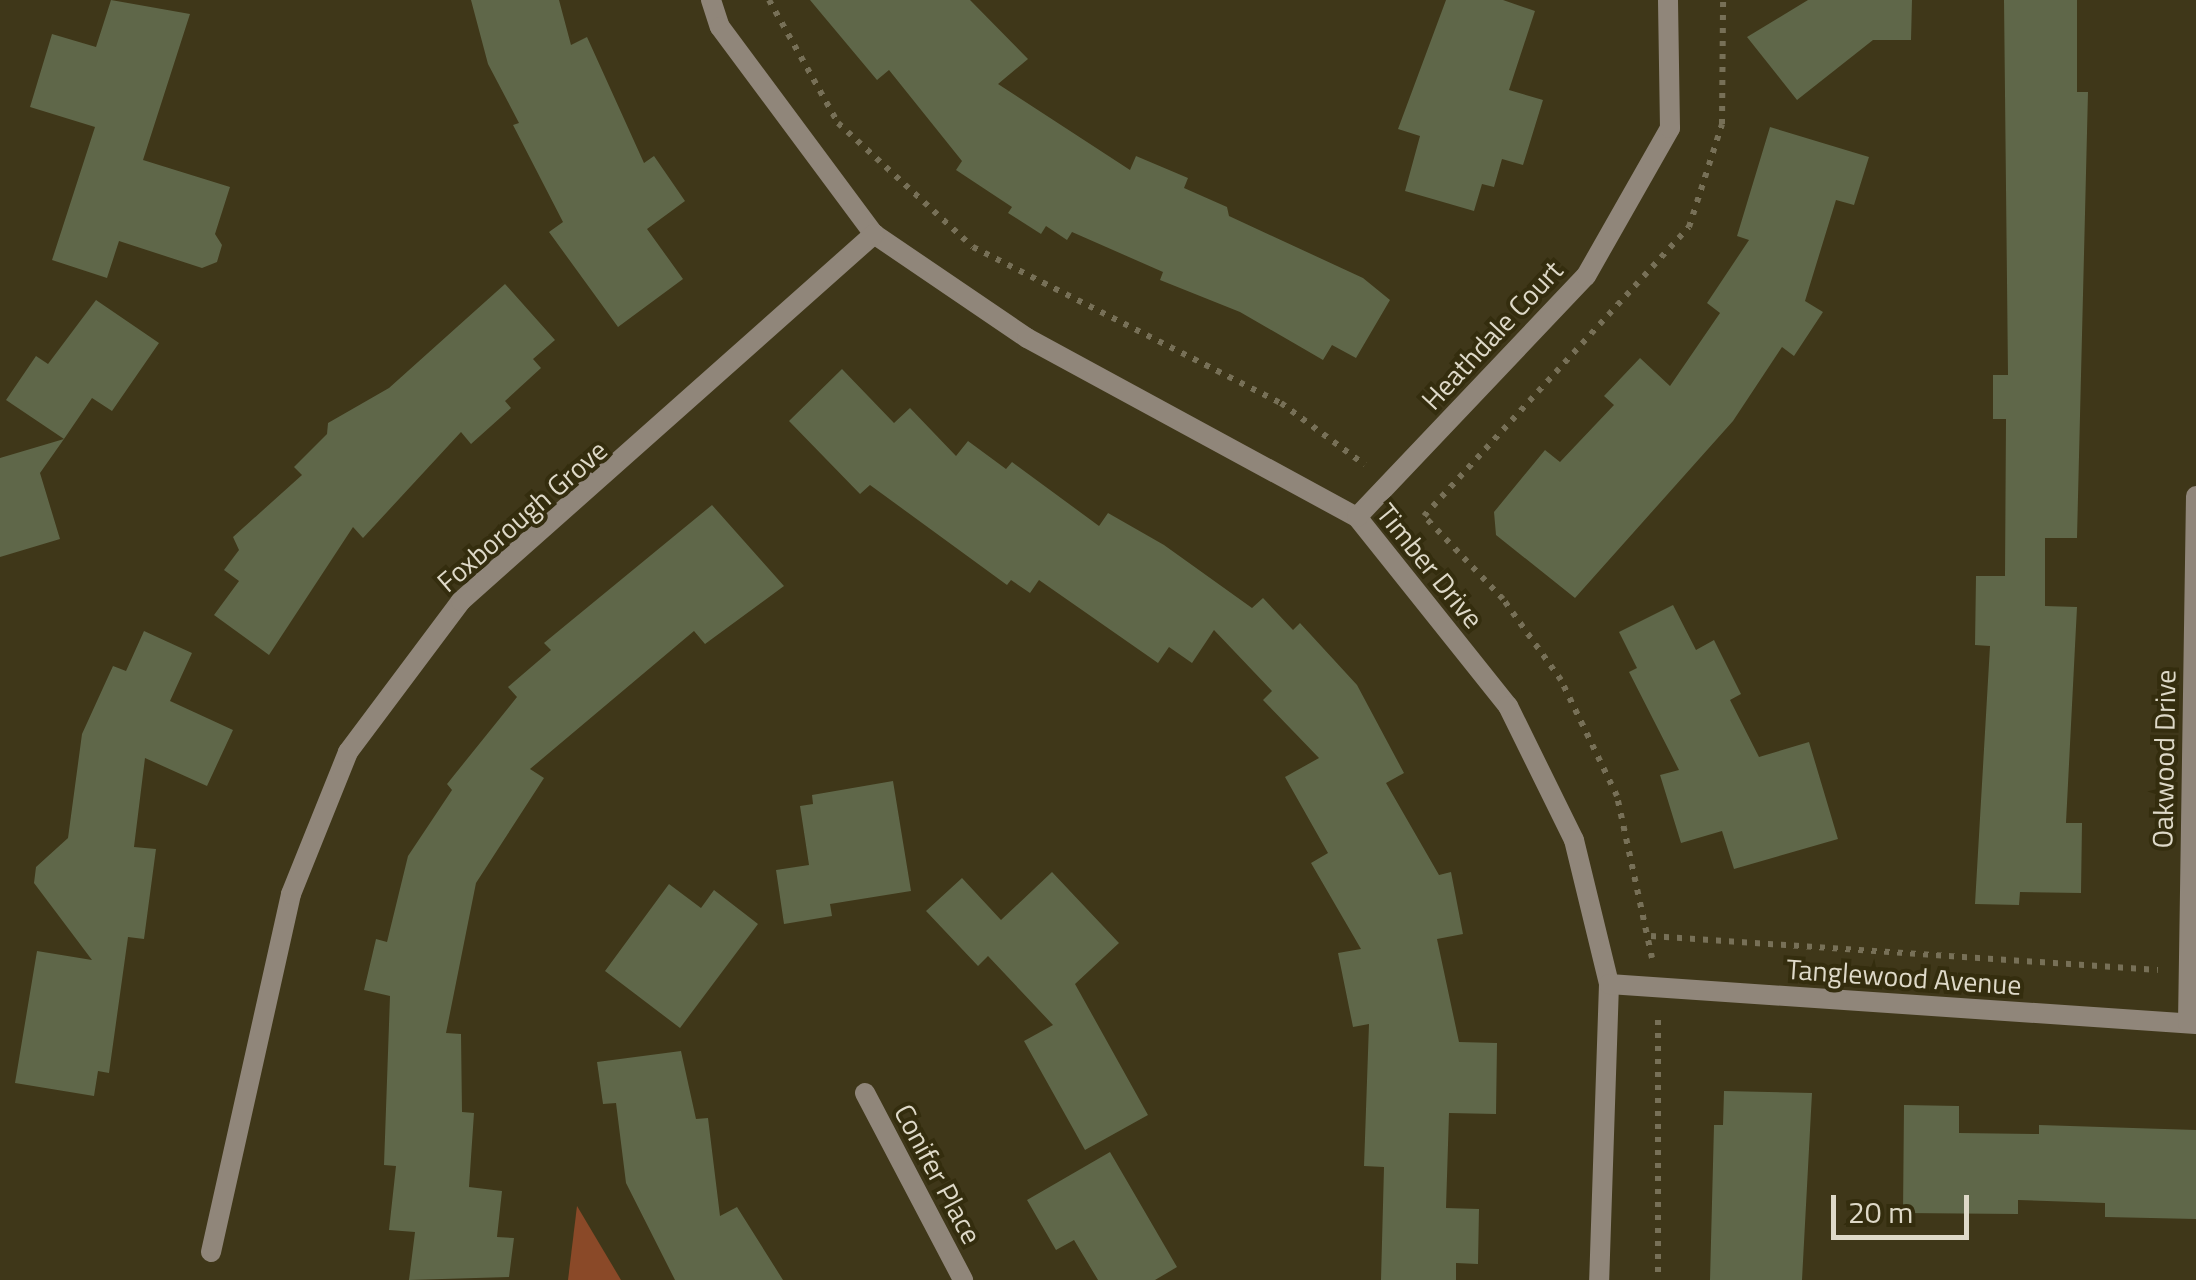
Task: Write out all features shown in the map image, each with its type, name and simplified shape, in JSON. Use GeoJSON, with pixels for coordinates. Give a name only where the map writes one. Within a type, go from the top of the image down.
{"type":"FeatureCollection","features":[{"type":"Feature","properties":{"kind":"street","name":"Timber Drive"},"geometry":{"type":"LineString","coordinates":[[711,0],[720,27],[874,234],[1027,338],[1357,516],[1508,706],[1574,840],[1609,984],[1599,1280]]}},
{"type":"Feature","properties":{"kind":"street","name":"Heathdale Court"},"geometry":{"type":"LineString","coordinates":[[1357,516],[1586,276],[1670,128],[1668,0]]}},
{"type":"Feature","properties":{"kind":"street","name":"Foxborough Grove"},"geometry":{"type":"LineString","coordinates":[[210,1252],[291,894],[348,752],[461,601],[874,234]]}},
{"type":"Feature","properties":{"kind":"street","name":"Oakwood Drive"},"geometry":{"type":"LineString","coordinates":[[2192,1024],[2196,496]]}},
{"type":"Feature","properties":{"kind":"street","name":"Tanglewood Avenue"},"geometry":{"type":"LineString","coordinates":[[1609,984],[2192,1024]]}},
{"type":"Feature","properties":{"kind":"street","name":"Conifer Place"},"geometry":{"type":"LineString","coordinates":[[865,1092],[963,1280]]}},
{"type":"Feature","properties":{"kind":"path"},"geometry":{"type":"LineString","coordinates":[[769,0],[838,122],[973,246],[1281,403],[1389,483],[1424,516],[1503,598],[1562,680],[1617,796],[1650,936],[1655,988],[1658,1280]]}},
{"type":"Feature","properties":{"kind":"path"},"geometry":{"type":"LineString","coordinates":[[1424,516],[1689,227],[1722,124],[1723,0]]}},
{"type":"Feature","properties":{"kind":"path"},"geometry":{"type":"LineString","coordinates":[[1650,936],[2176,972]]}},
{"type":"Feature","properties":{"kind":"shaded area"},"geometry":{"type":"Polygon","coordinates":[[[577,1206],[621,1280],[568,1280],[577,1206]]]}},
{"type":"Feature","properties":{"kind":"building"},"geometry":{"type":"Polygon","coordinates":[[[111,0],[190,14],[143,160],[230,187],[215,234],[222,245],[217,262],[202,268],[119,241],[107,278],[52,260],[95,127],[30,107],[52,34],[96,47],[111,0]]]}},
{"type":"Feature","properties":{"kind":"building"},"geometry":{"type":"Polygon","coordinates":[[[471,0],[559,0],[571,45],[587,37],[644,163],[654,156],[685,201],[647,229],[683,279],[618,327],[549,232],[563,222],[513,125],[519,123],[488,64],[471,0]]]}},
{"type":"Feature","properties":{"kind":"building"},"geometry":{"type":"Polygon","coordinates":[[[810,0],[970,0],[1028,59],[998,84],[1130,170],[1136,156],[1188,178],[1184,188],[1227,207],[1229,216],[1363,278],[1390,300],[1356,358],[1332,345],[1323,360],[1240,312],[1160,280],[1163,272],[1072,232],[1067,240],[1046,226],[1041,234],[1008,213],[1012,207],[956,170],[962,161],[889,70],[877,80],[810,0]]]}},
{"type":"Feature","properties":{"kind":"building"},"geometry":{"type":"Polygon","coordinates":[[[1446,0],[1503,0],[1535,11],[1509,90],[1543,100],[1523,165],[1502,159],[1494,187],[1482,184],[1474,211],[1405,191],[1420,136],[1398,129],[1446,0]]]}},
{"type":"Feature","properties":{"kind":"building"},"geometry":{"type":"Polygon","coordinates":[[[1808,0],[1912,0],[1911,40],[1873,40],[1797,100],[1747,37],[1808,0]]]}},
{"type":"Feature","properties":{"kind":"building"},"geometry":{"type":"Polygon","coordinates":[[[2004,0],[2077,0],[2077,92],[2088,92],[2077,538],[2045,538],[2045,606],[2077,607],[2066,823],[2082,823],[2081,893],[2020,892],[2019,905],[1975,904],[1990,646],[1975,645],[1976,576],[2005,576],[2006,419],[1993,419],[1993,375],[2008,375],[2004,0]]]}},
{"type":"Feature","properties":{"kind":"building"},"geometry":{"type":"Polygon","coordinates":[[[1770,127],[1869,157],[1854,205],[1836,200],[1805,301],[1823,312],[1794,356],[1782,347],[1733,421],[1575,598],[1496,535],[1494,512],[1545,450],[1560,462],[1614,405],[1604,396],[1640,358],[1670,386],[1720,313],[1707,303],[1749,240],[1737,236],[1770,127]]]}},
{"type":"Feature","properties":{"kind":"building"},"geometry":{"type":"Polygon","coordinates":[[[505,284],[555,340],[533,359],[541,368],[505,401],[511,408],[471,444],[461,432],[363,538],[353,527],[269,655],[214,615],[239,581],[224,570],[239,550],[233,537],[302,475],[294,467],[327,434],[328,423],[389,388],[505,284]]]}},
{"type":"Feature","properties":{"kind":"building"},"geometry":{"type":"Polygon","coordinates":[[[96,300],[159,343],[112,411],[92,398],[64,439],[6,400],[36,356],[48,364],[96,300]]]}},
{"type":"Feature","properties":{"kind":"building"},"geometry":{"type":"Polygon","coordinates":[[[842,369],[894,423],[910,408],[956,456],[968,441],[1006,469],[1012,462],[1099,526],[1108,513],[1164,545],[1252,608],[1263,598],[1293,630],[1300,623],[1357,685],[1404,773],[1386,783],[1439,875],[1451,872],[1463,934],[1437,939],[1459,1042],[1497,1043],[1496,1114],[1449,1113],[1446,1208],[1479,1209],[1478,1264],[1456,1263],[1456,1280],[1381,1280],[1384,1167],[1364,1166],[1369,1024],[1353,1027],[1338,953],[1361,949],[1311,863],[1328,853],[1285,777],[1319,758],[1263,700],[1272,691],[1214,630],[1192,663],[1169,647],[1158,663],[1039,580],[1030,593],[1011,580],[1007,585],[870,485],[860,494],[789,421],[842,369]]]}},
{"type":"Feature","properties":{"kind":"building"},"geometry":{"type":"Polygon","coordinates":[[[64,439],[40,473],[60,539],[0,557],[0,458],[64,439]]]}},
{"type":"Feature","properties":{"kind":"building"},"geometry":{"type":"Polygon","coordinates":[[[712,505],[784,586],[705,644],[694,631],[530,769],[544,778],[476,883],[446,1033],[461,1034],[462,1112],[474,1113],[469,1187],[502,1191],[497,1237],[514,1238],[509,1277],[409,1280],[415,1232],[389,1230],[396,1166],[384,1165],[390,996],[364,990],[376,939],[387,942],[408,856],[452,790],[447,784],[517,697],[508,687],[551,650],[544,643],[712,505]]]}},
{"type":"Feature","properties":{"kind":"building"},"geometry":{"type":"Polygon","coordinates":[[[1673,605],[1696,650],[1714,640],[1741,694],[1730,700],[1759,757],[1809,742],[1838,839],[1734,869],[1722,831],[1681,843],[1660,775],[1679,770],[1629,672],[1637,668],[1619,632],[1673,605]]]}},
{"type":"Feature","properties":{"kind":"building"},"geometry":{"type":"Polygon","coordinates":[[[144,631],[192,653],[170,701],[233,730],[207,786],[145,758],[134,847],[156,849],[144,939],[128,937],[109,1073],[98,1071],[94,1096],[15,1083],[37,951],[92,960],[34,883],[36,867],[68,838],[82,734],[113,666],[126,671],[144,631]]]}},
{"type":"Feature","properties":{"kind":"building"},"geometry":{"type":"Polygon","coordinates":[[[893,781],[911,891],[830,904],[832,916],[784,924],[776,870],[809,865],[800,806],[813,804],[812,795],[893,781]]]}},
{"type":"Feature","properties":{"kind":"building"},"geometry":{"type":"Polygon","coordinates":[[[1052,872],[1119,943],[1075,984],[1148,1115],[1085,1150],[1024,1041],[1053,1025],[988,956],[978,966],[926,911],[962,878],[1001,920],[1052,872]]]}},
{"type":"Feature","properties":{"kind":"building"},"geometry":{"type":"Polygon","coordinates":[[[669,884],[701,908],[714,890],[758,924],[680,1028],[605,971],[669,884]]]}},
{"type":"Feature","properties":{"kind":"building"},"geometry":{"type":"Polygon","coordinates":[[[681,1051],[696,1119],[708,1118],[720,1216],[737,1207],[783,1280],[675,1280],[626,1183],[616,1103],[603,1104],[597,1062],[681,1051]]]}},
{"type":"Feature","properties":{"kind":"building"},"geometry":{"type":"Polygon","coordinates":[[[1724,1091],[1812,1093],[1802,1280],[1710,1280],[1714,1125],[1723,1125],[1724,1091]]]}},
{"type":"Feature","properties":{"kind":"building"},"geometry":{"type":"Polygon","coordinates":[[[1904,1105],[1959,1106],[1959,1133],[2039,1134],[2039,1125],[2196,1130],[2196,1219],[2105,1217],[2105,1203],[2018,1200],[2018,1214],[1903,1213],[1904,1105]]]}},
{"type":"Feature","properties":{"kind":"building"},"geometry":{"type":"Polygon","coordinates":[[[1110,1152],[1177,1267],[1155,1280],[1098,1280],[1074,1240],[1056,1250],[1027,1200],[1110,1152]]]}}]}
